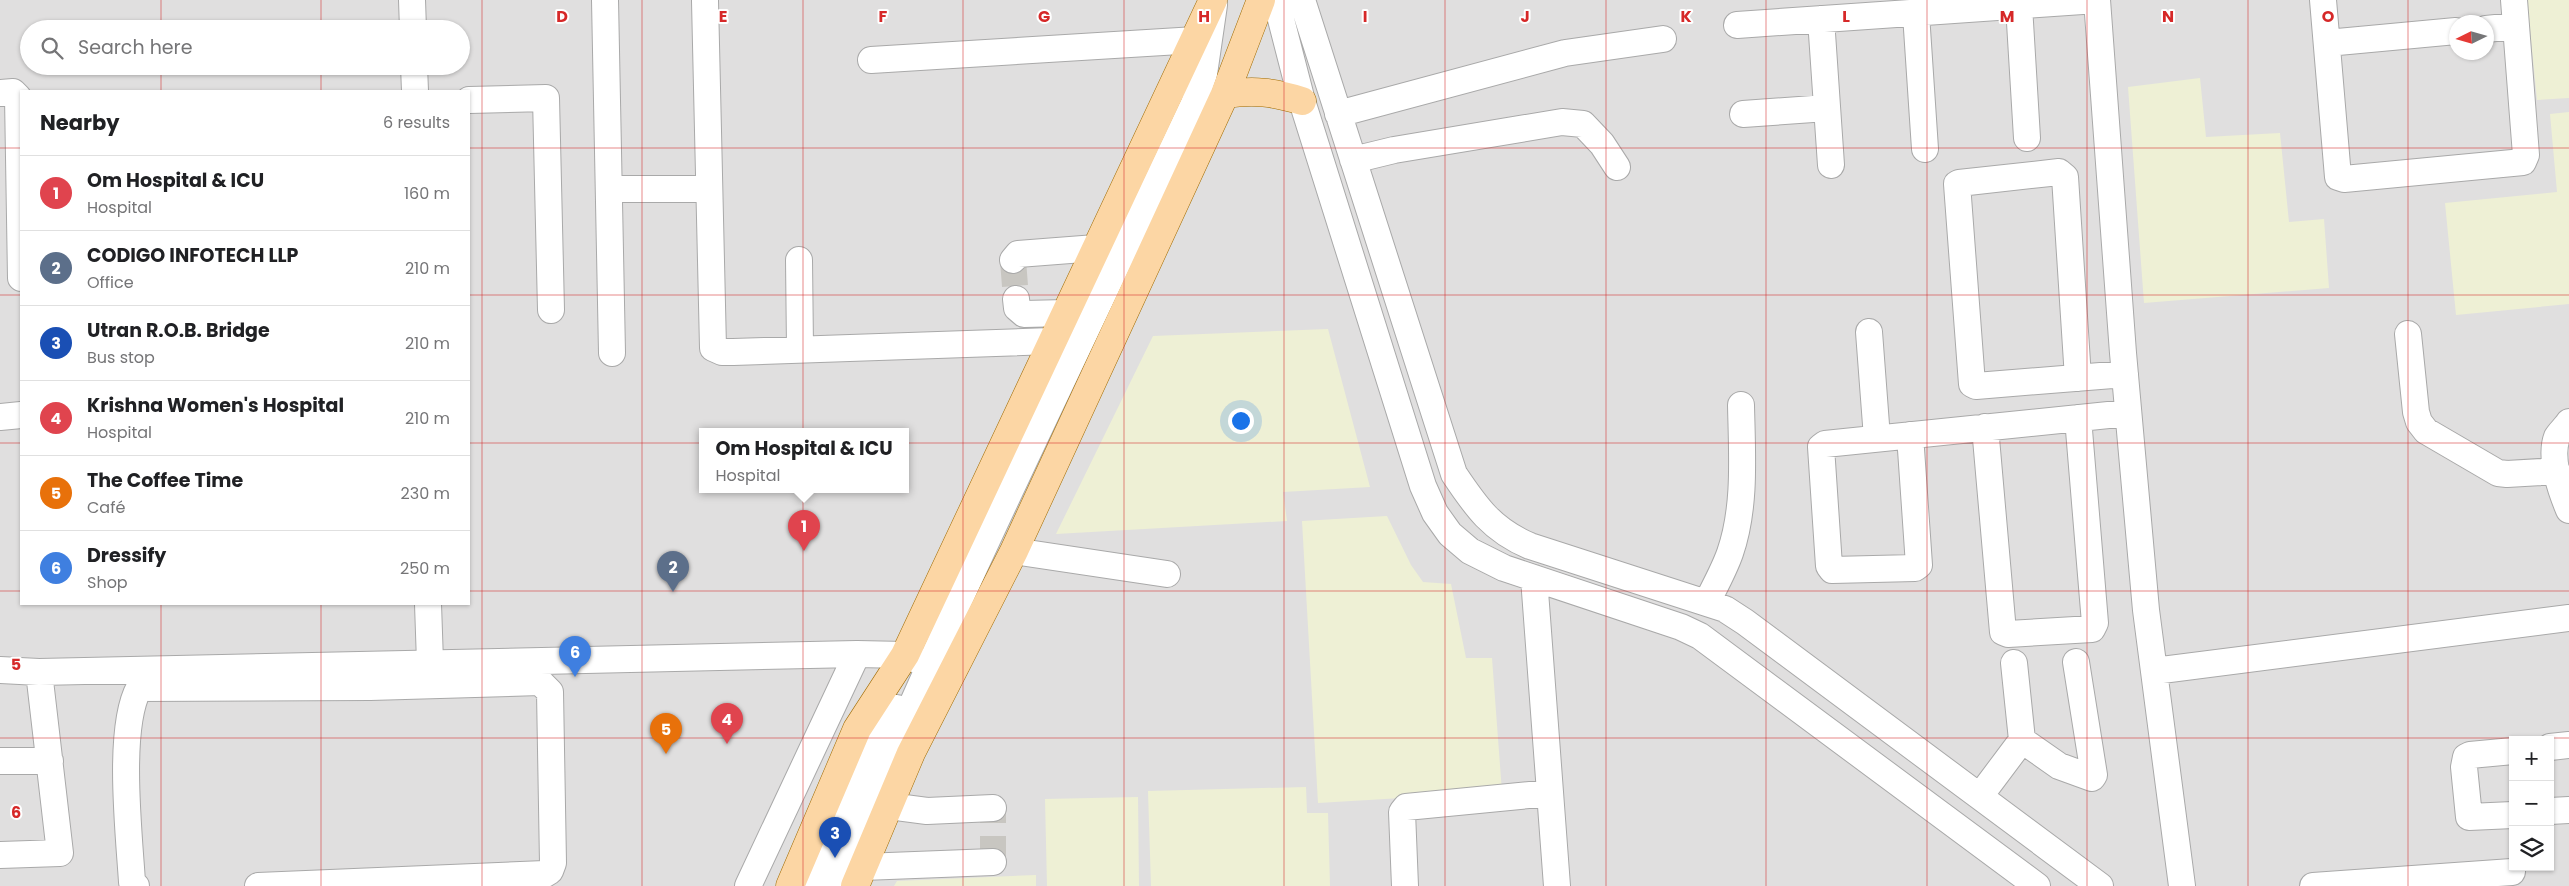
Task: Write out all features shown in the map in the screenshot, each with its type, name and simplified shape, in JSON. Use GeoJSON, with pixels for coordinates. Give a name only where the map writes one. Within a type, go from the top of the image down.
{"type":"FeatureCollection","features":[{"type":"Feature","properties":{"kind":"main road"},"geometry":{"type":"LineString","coordinates":[[859,877],[911,753],[928,665],[1052,341],[1214,0]]}},
{"type":"Feature","properties":{"kind":"main road"},"geometry":{"type":"LineString","coordinates":[[790,886],[857,729],[928,665],[1014,551],[1225,94],[1265,2]]}},
{"type":"Feature","properties":{"kind":"main road"},"geometry":{"type":"LineString","coordinates":[[1225,94],[1250,90],[1274,92],[1302,101]]}},
{"type":"Feature","properties":{"kind":"street"},"geometry":{"type":"LineString","coordinates":[[412,0],[413,20]]}},
{"type":"Feature","properties":{"kind":"street"},"geometry":{"type":"LineString","coordinates":[[605,0],[612,353]]}},
{"type":"Feature","properties":{"kind":"street"},"geometry":{"type":"LineString","coordinates":[[834,886],[928,665],[1194,103],[1204,74],[1214,0]]}},
{"type":"Feature","properties":{"kind":"street"},"geometry":{"type":"LineString","coordinates":[[1302,0],[1454,474],[1488,522],[1513,539],[1530,546],[1707,602],[1745,622],[2100,886]]}},
{"type":"Feature","properties":{"kind":"street"},"geometry":{"type":"LineString","coordinates":[[1736,26],[2097,0],[2128,413],[2146,610],[2182,886]]}},
{"type":"Feature","properties":{"kind":"street"},"geometry":{"type":"LineString","coordinates":[[2323,0],[2338,177],[2354,178],[2523,162],[2526,155],[2514,0]]}},
{"type":"Feature","properties":{"kind":"street"},"geometry":{"type":"LineString","coordinates":[[705,1],[713,348],[727,352],[800,348],[1052,341]]}},
{"type":"Feature","properties":{"kind":"street"},"geometry":{"type":"LineString","coordinates":[[1194,103],[1265,2]]}},
{"type":"Feature","properties":{"kind":"street"},"geometry":{"type":"LineString","coordinates":[[1265,2],[1302,101],[1423,486],[1435,513],[1450,534],[1470,551],[1504,568],[1681,627],[1700,636],[2011,876],[2037,886]]}},
{"type":"Feature","properties":{"kind":"street"},"geometry":{"type":"LineString","coordinates":[[2019,6],[2027,138]]}},
{"type":"Feature","properties":{"kind":"street"},"geometry":{"type":"LineString","coordinates":[[1916,14],[1925,148]]}},
{"type":"Feature","properties":{"kind":"street"},"geometry":{"type":"LineString","coordinates":[[1821,19],[1831,165]]}},
{"type":"Feature","properties":{"kind":"street"},"geometry":{"type":"LineString","coordinates":[[2494,28],[2515,26]]}},
{"type":"Feature","properties":{"kind":"street"},"geometry":{"type":"LineString","coordinates":[[2327,43],[2449,32]]}},
{"type":"Feature","properties":{"kind":"street"},"geometry":{"type":"LineString","coordinates":[[1338,114],[1564,53],[1663,39]]}},
{"type":"Feature","properties":{"kind":"street"},"geometry":{"type":"LineString","coordinates":[[871,60],[1196,40]]}},
{"type":"Feature","properties":{"kind":"street"},"geometry":{"type":"LineString","coordinates":[[414,75],[415,90]]}},
{"type":"Feature","properties":{"kind":"street"},"geometry":{"type":"LineString","coordinates":[[0,93],[14,92],[18,97],[20,218]]}},
{"type":"Feature","properties":{"kind":"street"},"geometry":{"type":"LineString","coordinates":[[470,100],[546,98],[551,310]]}},
{"type":"Feature","properties":{"kind":"street"},"geometry":{"type":"LineString","coordinates":[[1743,114],[1827,108]]}},
{"type":"Feature","properties":{"kind":"street"},"geometry":{"type":"LineString","coordinates":[[1353,160],[1394,150],[1562,122],[1583,124],[1602,144],[1617,168]]}},
{"type":"Feature","properties":{"kind":"street"},"geometry":{"type":"LineString","coordinates":[[2078,378],[2065,176],[2058,172],[1959,182],[1958,194],[1972,384],[1976,386],[2078,378],[2125,374]]}},
{"type":"Feature","properties":{"kind":"street"},"geometry":{"type":"LineString","coordinates":[[610,189],[708,189]]}},
{"type":"Feature","properties":{"kind":"street"},"geometry":{"type":"LineString","coordinates":[[1339,218],[1368,208]]}},
{"type":"Feature","properties":{"kind":"street"},"geometry":{"type":"LineString","coordinates":[[1013,260],[1018,254],[1096,248]]}},
{"type":"Feature","properties":{"kind":"street"},"geometry":{"type":"LineString","coordinates":[[799,260],[800,348]]}},
{"type":"Feature","properties":{"kind":"street"},"geometry":{"type":"LineString","coordinates":[[1016,299],[1017,308],[1024,314],[1066,313]]}},
{"type":"Feature","properties":{"kind":"street"},"geometry":{"type":"LineString","coordinates":[[1869,332],[1877,438]]}},
{"type":"Feature","properties":{"kind":"street"},"geometry":{"type":"LineString","coordinates":[[2408,334],[2416,412],[2419,422],[2426,431],[2498,473],[2557,471]]}},
{"type":"Feature","properties":{"kind":"street"},"geometry":{"type":"LineString","coordinates":[[1707,602],[1730,553],[1735,533],[1743,477],[1741,405]]}},
{"type":"Feature","properties":{"kind":"street"},"geometry":{"type":"LineString","coordinates":[[1910,435],[1919,565],[1915,568],[1837,572],[1829,566],[1821,447],[1825,444],[1877,438],[2128,413]]}},
{"type":"Feature","properties":{"kind":"street"},"geometry":{"type":"LineString","coordinates":[[0,417],[20,415]]}},
{"type":"Feature","properties":{"kind":"street"},"geometry":{"type":"LineString","coordinates":[[1985,427],[2003,632],[2008,634],[2092,629],[2095,623],[2078,418]]}},
{"type":"Feature","properties":{"kind":"street"},"geometry":{"type":"LineString","coordinates":[[2569,422],[2558,437],[2556,446],[2557,471],[2569,510]]}},
{"type":"Feature","properties":{"kind":"street"},"geometry":{"type":"LineString","coordinates":[[1014,551],[1167,574]]}},
{"type":"Feature","properties":{"kind":"street"},"geometry":{"type":"LineString","coordinates":[[1534,578],[1557,886]]}},
{"type":"Feature","properties":{"kind":"street"},"geometry":{"type":"LineString","coordinates":[[428,605],[430,662]]}},
{"type":"Feature","properties":{"kind":"street"},"geometry":{"type":"LineString","coordinates":[[2154,671],[2569,618]]}},
{"type":"Feature","properties":{"kind":"street"},"geometry":{"type":"LineString","coordinates":[[136,886],[132,882],[126,796],[129,718],[139,688],[369,675],[430,662],[857,654],[928,665]]}},
{"type":"Feature","properties":{"kind":"street"},"geometry":{"type":"LineString","coordinates":[[748,886],[857,654]]}},
{"type":"Feature","properties":{"kind":"street"},"geometry":{"type":"LineString","coordinates":[[2022,740],[2059,766],[2090,778],[2094,775],[2076,662]]}},
{"type":"Feature","properties":{"kind":"street"},"geometry":{"type":"LineString","coordinates":[[1980,796],[2022,740],[2014,663]]}},
{"type":"Feature","properties":{"kind":"street"},"geometry":{"type":"LineString","coordinates":[[812,886],[876,737],[928,665]]}},
{"type":"Feature","properties":{"kind":"street"},"geometry":{"type":"LineString","coordinates":[[0,670],[369,675],[540,682],[550,692],[553,863],[550,871],[545,874],[258,886]]}},
{"type":"Feature","properties":{"kind":"street"},"geometry":{"type":"LineString","coordinates":[[0,855],[60,853],[39,672]]}},
{"type":"Feature","properties":{"kind":"street"},"geometry":{"type":"LineString","coordinates":[[2554,747],[2569,745]]}},
{"type":"Feature","properties":{"kind":"street"},"geometry":{"type":"LineString","coordinates":[[2509,751],[2470,755],[2466,757],[2464,767],[2469,817],[2509,815]]}},
{"type":"Feature","properties":{"kind":"street"},"geometry":{"type":"LineString","coordinates":[[0,761],[50,761]]}},
{"type":"Feature","properties":{"kind":"street"},"geometry":{"type":"LineString","coordinates":[[1405,886],[1402,812],[1406,807],[1550,793]]}},
{"type":"Feature","properties":{"kind":"street"},"geometry":{"type":"LineString","coordinates":[[889,806],[927,811],[993,808]]}},
{"type":"Feature","properties":{"kind":"street"},"geometry":{"type":"LineString","coordinates":[[2554,811],[2569,810]]}},
{"type":"Feature","properties":{"kind":"street"},"geometry":{"type":"LineString","coordinates":[[859,877],[993,862]]}},
{"type":"Feature","properties":{"kind":"street"},"geometry":{"type":"LineString","coordinates":[[2313,886],[2512,872]]}},
{"type":"Feature","properties":{"kind":"shaded area"},"geometry":{"type":"Polygon","coordinates":[[[0,0],[2569,0],[2569,886],[0,886],[0,0]]]}},
{"type":"Feature","properties":{"kind":"green space"},"geometry":{"type":"Polygon","coordinates":[[[2527,0],[2569,0],[2569,98],[2537,100],[2527,0]]]}},
{"type":"Feature","properties":{"kind":"green space"},"geometry":{"type":"Polygon","coordinates":[[[2200,78],[2206,137],[2280,133],[2289,222],[2324,219],[2329,288],[2144,303],[2128,87],[2200,78]]]}},
{"type":"Feature","properties":{"kind":"green space"},"geometry":{"type":"Polygon","coordinates":[[[2569,112],[2569,304],[2456,315],[2445,203],[2557,192],[2550,114],[2569,112]]]}},
{"type":"Feature","properties":{"kind":"green space"},"geometry":{"type":"Polygon","coordinates":[[[1328,329],[1370,487],[1283,492],[1287,521],[1056,534],[1153,336],[1328,329]]]}},
{"type":"Feature","properties":{"kind":"green space"},"geometry":{"type":"Polygon","coordinates":[[[1387,516],[1411,565],[1423,582],[1451,584],[1466,658],[1492,658],[1502,792],[1318,803],[1302,521],[1387,516]]]}},
{"type":"Feature","properties":{"kind":"green space"},"geometry":{"type":"Polygon","coordinates":[[[1306,787],[1307,813],[1328,813],[1330,886],[1151,886],[1148,791],[1306,787]]]}},
{"type":"Feature","properties":{"kind":"green space"},"geometry":{"type":"Polygon","coordinates":[[[1138,797],[1139,886],[1047,886],[1045,799],[1138,797]]]}},
{"type":"Feature","properties":{"kind":"green space"},"geometry":{"type":"Polygon","coordinates":[[[1036,875],[1036,886],[894,886],[897,881],[1036,875]]]}},
{"type":"Feature","properties":{"kind":"tunnel"},"geometry":{"type":"LineString","coordinates":[[1013,260],[1016,299]]}},
{"type":"Feature","properties":{"kind":"tunnel"},"geometry":{"type":"LineString","coordinates":[[993,808],[993,862]]}},
{"type":"Feature","properties":{"kind":"place","name":"Om Hospital & ICU"},"geometry":{"type":"Point","coordinates":[804,551]}},
{"type":"Feature","properties":{"kind":"place","name":"CODIGO INFOTECH LLP"},"geometry":{"type":"Point","coordinates":[673,592]}},
{"type":"Feature","properties":{"kind":"place","name":"Dressify"},"geometry":{"type":"Point","coordinates":[575,677]}},
{"type":"Feature","properties":{"kind":"place","name":"Krishna Women's Hospital"},"geometry":{"type":"Point","coordinates":[727,744]}},
{"type":"Feature","properties":{"kind":"place","name":"The Coffee Time"},"geometry":{"type":"Point","coordinates":[666,754]}},
{"type":"Feature","properties":{"kind":"place","name":"Utran R.O.B. Bridge"},"geometry":{"type":"Point","coordinates":[835,858]}}]}
